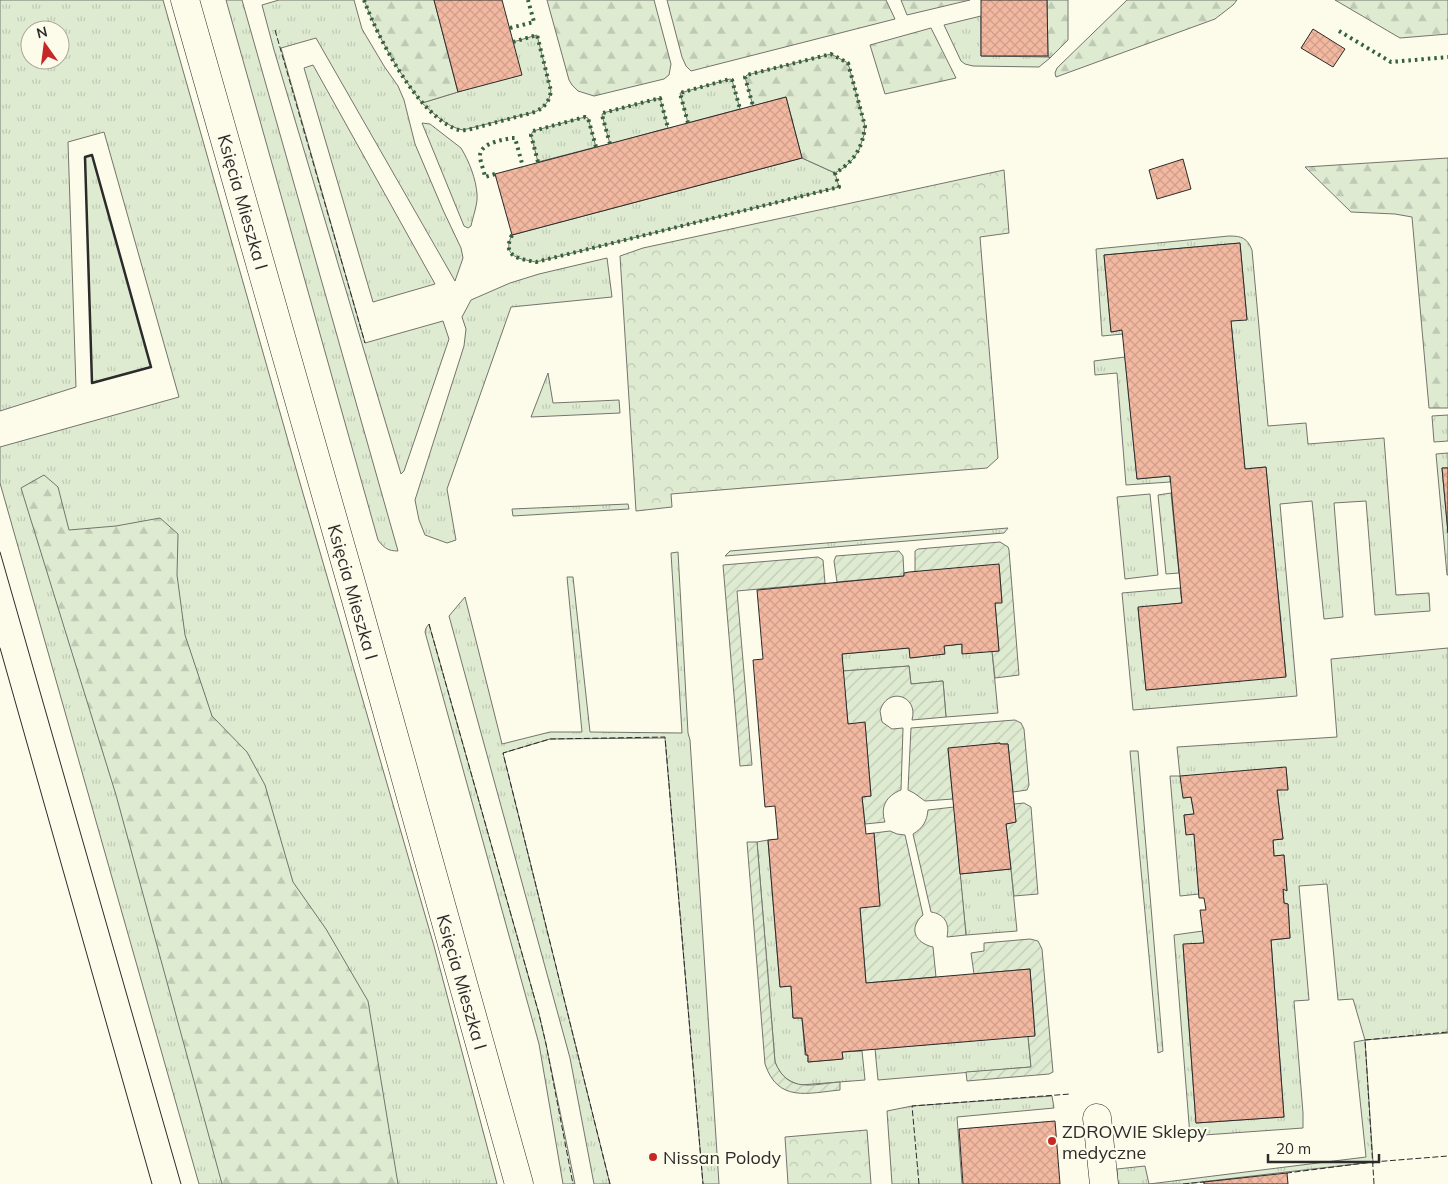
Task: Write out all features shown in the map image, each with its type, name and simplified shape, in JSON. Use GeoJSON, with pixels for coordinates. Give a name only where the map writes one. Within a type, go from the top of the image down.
{"type":"FeatureCollection","features":[{"type":"Feature","properties":{"kind":"street","name":"Księcia Mieszka I"},"geometry":{"type":"LineString","coordinates":[[184,0],[353,590],[519,1184]]}},
{"type":"Feature","properties":{"kind":"street"},"geometry":{"type":"LineString","coordinates":[[1097,1118],[1104,1184]]}},
{"type":"Feature","properties":{"kind":"green space"},"geometry":{"type":"Polygon","coordinates":[[[0,0],[163,0],[434,946],[497,1184],[199,1184],[0,483],[0,447],[179,397],[104,132],[68,142],[76,387],[0,411],[0,0]]]}},
{"type":"Feature","properties":{"kind":"green space"},"geometry":{"type":"Polygon","coordinates":[[[226,0],[242,0],[398,551],[386,548],[378,540],[226,0]]]}},
{"type":"Feature","properties":{"kind":"green space"},"geometry":{"type":"Polygon","coordinates":[[[279,0],[354,0],[362,29],[398,86],[404,100],[415,144],[461,248],[463,258],[455,281],[316,38],[281,48],[365,343],[443,321],[449,339],[404,471],[401,474],[262,5],[279,0]]]}},
{"type":"Feature","properties":{"kind":"green space"},"geometry":{"type":"Polygon","coordinates":[[[364,0],[434,0],[458,92],[422,103],[389,54],[364,0]]]}},
{"type":"Feature","properties":{"kind":"green space"},"geometry":{"type":"Polygon","coordinates":[[[547,0],[654,0],[671,64],[669,75],[664,79],[594,96],[578,91],[569,80],[547,0]]]}},
{"type":"Feature","properties":{"kind":"green space"},"geometry":{"type":"Polygon","coordinates":[[[667,0],[886,0],[895,19],[691,71],[686,66],[682,57],[667,0]]]}},
{"type":"Feature","properties":{"kind":"green space"},"geometry":{"type":"Polygon","coordinates":[[[901,0],[970,0],[907,15],[901,0]]]}},
{"type":"Feature","properties":{"kind":"green space"},"geometry":{"type":"Polygon","coordinates":[[[1047,0],[1068,0],[1068,40],[1050,58],[1048,56],[1047,0]]]}},
{"type":"Feature","properties":{"kind":"green space"},"geometry":{"type":"Polygon","coordinates":[[[1127,0],[1237,0],[1215,19],[1056,77],[1057,68],[1127,0]]]}},
{"type":"Feature","properties":{"kind":"green space"},"geometry":{"type":"Polygon","coordinates":[[[1335,0],[1448,0],[1448,34],[1400,38],[1335,0]]]}},
{"type":"Feature","properties":{"kind":"green space"},"geometry":{"type":"Polygon","coordinates":[[[981,16],[981,56],[1050,58],[1039,67],[973,66],[965,64],[961,61],[944,25],[981,16]]]}},
{"type":"Feature","properties":{"kind":"green space"},"geometry":{"type":"Polygon","coordinates":[[[931,28],[956,78],[885,94],[870,45],[931,28]]]}},
{"type":"Feature","properties":{"kind":"green space"},"geometry":{"type":"Polygon","coordinates":[[[537,35],[551,91],[546,104],[535,112],[463,130],[446,123],[422,103],[458,92],[513,42],[537,35]]]}},
{"type":"Feature","properties":{"kind":"green space"},"geometry":{"type":"Polygon","coordinates":[[[831,54],[848,63],[865,126],[859,150],[845,167],[835,173],[802,158],[786,97],[753,106],[745,77],[831,54]]]}},
{"type":"Feature","properties":{"kind":"green space"},"geometry":{"type":"Polygon","coordinates":[[[313,65],[435,284],[373,302],[304,68],[313,65]]]}},
{"type":"Feature","properties":{"kind":"green space"},"geometry":{"type":"Polygon","coordinates":[[[732,80],[740,109],[688,123],[680,93],[732,80]]]}},
{"type":"Feature","properties":{"kind":"green space"},"geometry":{"type":"Polygon","coordinates":[[[660,98],[668,128],[610,144],[603,113],[660,98]]]}},
{"type":"Feature","properties":{"kind":"green space"},"geometry":{"type":"Polygon","coordinates":[[[585,117],[588,118],[596,147],[538,162],[531,135],[533,131],[585,117]]]}},
{"type":"Feature","properties":{"kind":"green space"},"geometry":{"type":"Polygon","coordinates":[[[422,123],[430,124],[461,148],[469,164],[475,182],[477,198],[471,226],[468,228],[464,226],[422,123]]]}},
{"type":"Feature","properties":{"kind":"green space"},"geometry":{"type":"Polygon","coordinates":[[[92,155],[151,367],[92,383],[85,157],[92,155]]]}},
{"type":"Feature","properties":{"kind":"green space"},"geometry":{"type":"Polygon","coordinates":[[[802,158],[835,173],[839,187],[536,262],[514,256],[509,248],[512,235],[802,158]]]}},
{"type":"Feature","properties":{"kind":"green space"},"geometry":{"type":"Polygon","coordinates":[[[1448,158],[1448,408],[1429,408],[1412,217],[1395,214],[1351,212],[1305,167],[1448,158]]]}},
{"type":"Feature","properties":{"kind":"green space"},"geometry":{"type":"Polygon","coordinates":[[[1004,170],[1009,233],[980,237],[998,458],[987,468],[671,494],[672,507],[636,511],[620,256],[643,248],[1004,170]]]}},
{"type":"Feature","properties":{"kind":"green space"},"geometry":{"type":"Polygon","coordinates":[[[1229,236],[1244,238],[1252,250],[1268,426],[1306,423],[1308,444],[1384,438],[1396,595],[1429,593],[1430,611],[1375,615],[1366,501],[1334,503],[1343,617],[1324,619],[1312,501],[1280,504],[1297,696],[1133,710],[1122,593],[1180,588],[1182,603],[1138,608],[1146,690],[1286,676],[1266,467],[1245,469],[1231,321],[1247,319],[1240,243],[1104,255],[1111,332],[1122,330],[1123,334],[1102,336],[1096,249],[1229,236]]]}},
{"type":"Feature","properties":{"kind":"green space"},"geometry":{"type":"Polygon","coordinates":[[[607,258],[612,297],[511,307],[447,489],[456,540],[447,543],[425,535],[419,520],[415,500],[464,346],[466,329],[462,317],[471,300],[510,283],[539,274],[607,258]]]}},
{"type":"Feature","properties":{"kind":"green space"},"geometry":{"type":"Polygon","coordinates":[[[1125,357],[1137,479],[1170,476],[1170,482],[1126,485],[1117,373],[1095,375],[1094,361],[1125,357]]]}},
{"type":"Feature","properties":{"kind":"green space"},"geometry":{"type":"Polygon","coordinates":[[[548,373],[553,403],[619,400],[620,413],[531,417],[548,373]]]}},
{"type":"Feature","properties":{"kind":"green space"},"geometry":{"type":"Polygon","coordinates":[[[1448,415],[1448,441],[1434,442],[1432,416],[1448,415]]]}},
{"type":"Feature","properties":{"kind":"green space"},"geometry":{"type":"Polygon","coordinates":[[[1448,453],[1448,468],[1442,468],[1448,533],[1447,575],[1436,454],[1448,453]]]}},
{"type":"Feature","properties":{"kind":"green space"},"geometry":{"type":"Polygon","coordinates":[[[44,475],[58,487],[69,530],[116,526],[160,518],[178,534],[177,575],[185,635],[212,716],[247,752],[265,785],[293,882],[326,929],[368,1001],[398,1184],[222,1184],[116,795],[21,488],[44,475]]]}},
{"type":"Feature","properties":{"kind":"green space"},"geometry":{"type":"Polygon","coordinates":[[[1171,493],[1179,573],[1166,574],[1158,495],[1171,493]]]}},
{"type":"Feature","properties":{"kind":"green space"},"geometry":{"type":"Polygon","coordinates":[[[1150,494],[1158,575],[1125,579],[1117,497],[1150,494]]]}},
{"type":"Feature","properties":{"kind":"green space"},"geometry":{"type":"Polygon","coordinates":[[[628,504],[629,509],[513,516],[512,509],[628,504]]]}},
{"type":"Feature","properties":{"kind":"green space"},"geometry":{"type":"Polygon","coordinates":[[[1008,528],[1004,533],[725,556],[730,551],[1008,528]]]}},
{"type":"Feature","properties":{"kind":"green space"},"geometry":{"type":"Polygon","coordinates":[[[1000,542],[1008,547],[1009,550],[1019,675],[995,678],[992,651],[999,651],[995,603],[1002,602],[999,565],[915,572],[915,551],[918,549],[1000,542]]]}},
{"type":"Feature","properties":{"kind":"green space"},"geometry":{"type":"Polygon","coordinates":[[[899,551],[903,556],[904,576],[837,582],[834,561],[836,556],[899,551]]]}},
{"type":"Feature","properties":{"kind":"green space"},"geometry":{"type":"Polygon","coordinates":[[[678,552],[688,733],[690,740],[719,1184],[703,1184],[665,738],[550,739],[503,753],[610,1184],[594,1184],[570,1058],[449,616],[465,597],[502,744],[550,732],[582,732],[567,577],[573,577],[590,732],[682,733],[671,553],[678,552]]]}},
{"type":"Feature","properties":{"kind":"green space"},"geometry":{"type":"Polygon","coordinates":[[[818,557],[823,560],[825,583],[737,591],[752,765],[740,766],[723,565],[818,557]]]}},
{"type":"Feature","properties":{"kind":"green space"},"geometry":{"type":"Polygon","coordinates":[[[429,624],[539,1014],[575,1184],[563,1184],[539,1044],[425,632],[429,624]]]}},
{"type":"Feature","properties":{"kind":"green space"},"geometry":{"type":"Polygon","coordinates":[[[962,644],[962,653],[992,651],[998,713],[946,717],[943,681],[911,684],[909,666],[843,671],[842,654],[909,648],[911,658],[944,654],[944,646],[962,644]]]}},
{"type":"Feature","properties":{"kind":"green space"},"geometry":{"type":"Polygon","coordinates":[[[1448,648],[1448,1033],[1365,1040],[1353,999],[1338,1000],[1327,884],[1299,886],[1309,1000],[1294,1001],[1303,1128],[1190,1136],[1174,935],[1203,931],[1204,943],[1183,945],[1196,1123],[1284,1117],[1271,940],[1290,938],[1288,904],[1284,903],[1283,889],[1287,890],[1284,855],[1274,856],[1273,840],[1283,839],[1277,790],[1288,789],[1286,768],[1183,798],[1191,797],[1194,814],[1184,815],[1186,834],[1194,834],[1199,894],[1180,896],[1170,776],[1180,776],[1177,747],[1337,737],[1331,659],[1448,648]]]}},
{"type":"Feature","properties":{"kind":"green space"},"geometry":{"type":"Polygon","coordinates":[[[909,666],[911,684],[943,681],[946,717],[912,720],[913,711],[907,700],[895,696],[889,698],[884,703],[880,711],[882,722],[892,729],[903,728],[901,790],[891,795],[884,807],[885,822],[865,824],[862,797],[871,796],[865,723],[848,724],[843,671],[909,666]]]}},
{"type":"Feature","properties":{"kind":"green space"},"geometry":{"type":"Polygon","coordinates":[[[1015,720],[1021,723],[1024,729],[1029,785],[1027,790],[1013,792],[1008,744],[1000,743],[948,749],[953,799],[925,801],[908,790],[911,728],[1015,720]]]}},
{"type":"Feature","properties":{"kind":"green space"},"geometry":{"type":"Polygon","coordinates":[[[1130,751],[1138,751],[1163,1051],[1158,1053],[1130,751]]]}},
{"type":"Feature","properties":{"kind":"green space"},"geometry":{"type":"Polygon","coordinates":[[[1024,803],[1031,807],[1038,894],[1014,896],[1006,824],[1016,822],[1014,804],[1024,803]]]}},
{"type":"Feature","properties":{"kind":"green space"},"geometry":{"type":"Polygon","coordinates":[[[954,807],[966,935],[947,937],[947,923],[943,917],[931,912],[913,834],[924,824],[928,810],[954,807]]]}},
{"type":"Feature","properties":{"kind":"green space"},"geometry":{"type":"Polygon","coordinates":[[[890,831],[905,835],[923,915],[918,920],[915,930],[918,939],[933,947],[936,977],[866,983],[860,908],[880,905],[874,833],[890,831]]]}},
{"type":"Feature","properties":{"kind":"green space"},"geometry":{"type":"Polygon","coordinates":[[[768,840],[780,987],[791,986],[793,1018],[802,1018],[805,1055],[808,1055],[808,1062],[842,1059],[842,1052],[862,1051],[865,1080],[800,1085],[784,1077],[775,1062],[757,842],[768,840]]]}},
{"type":"Feature","properties":{"kind":"green space"},"geometry":{"type":"Polygon","coordinates":[[[747,842],[757,842],[775,1062],[780,1072],[794,1083],[811,1085],[840,1082],[840,1090],[795,1093],[786,1090],[778,1085],[765,1064],[747,842]]]}},
{"type":"Feature","properties":{"kind":"green space"},"geometry":{"type":"Polygon","coordinates":[[[1011,869],[1017,931],[966,935],[960,874],[1011,869]]]}},
{"type":"Feature","properties":{"kind":"green space"},"geometry":{"type":"Polygon","coordinates":[[[1030,939],[1038,941],[1042,949],[1053,1072],[1049,1074],[967,1081],[966,1072],[1031,1067],[1028,1036],[1035,1035],[1030,969],[974,974],[971,953],[984,951],[984,943],[1030,939]]]}},
{"type":"Feature","properties":{"kind":"green space"},"geometry":{"type":"Polygon","coordinates":[[[1028,1036],[1031,1067],[878,1080],[875,1049],[1028,1036]]]}},
{"type":"Feature","properties":{"kind":"green space"},"geometry":{"type":"Polygon","coordinates":[[[1365,1040],[1373,1162],[1183,1184],[1149,1184],[1366,1157],[1354,1042],[1365,1040]]]}},
{"type":"Feature","properties":{"kind":"green space"},"geometry":{"type":"Polygon","coordinates":[[[1052,1096],[1054,1108],[957,1117],[962,1184],[892,1184],[887,1111],[912,1106],[1052,1096]]]}},
{"type":"Feature","properties":{"kind":"green space"},"geometry":{"type":"Polygon","coordinates":[[[867,1130],[871,1184],[788,1184],[785,1137],[867,1130]]]}},
{"type":"Feature","properties":{"kind":"green space"},"geometry":{"type":"Polygon","coordinates":[[[1145,1166],[1149,1184],[1118,1184],[1117,1169],[1145,1166]]]}},
{"type":"Feature","properties":{"kind":"building"},"geometry":{"type":"Polygon","coordinates":[[[434,0],[502,0],[522,75],[458,92],[434,0]]]}},
{"type":"Feature","properties":{"kind":"building"},"geometry":{"type":"Polygon","coordinates":[[[981,0],[1047,0],[1048,56],[981,56],[981,0]]]}},
{"type":"Feature","properties":{"kind":"building"},"geometry":{"type":"Polygon","coordinates":[[[1313,29],[1345,49],[1333,67],[1301,48],[1313,29]]]}},
{"type":"Feature","properties":{"kind":"building"},"geometry":{"type":"Polygon","coordinates":[[[786,97],[802,158],[512,235],[495,174],[786,97]]]}},
{"type":"Feature","properties":{"kind":"building"},"geometry":{"type":"Polygon","coordinates":[[[1183,159],[1191,189],[1157,199],[1149,170],[1183,159]]]}},
{"type":"Feature","properties":{"kind":"building"},"geometry":{"type":"Polygon","coordinates":[[[1240,243],[1247,320],[1231,321],[1245,469],[1266,467],[1286,677],[1146,690],[1138,607],[1182,603],[1170,476],[1137,479],[1122,330],[1111,332],[1104,255],[1240,243]]]}},
{"type":"Feature","properties":{"kind":"building"},"geometry":{"type":"Polygon","coordinates":[[[1442,468],[1448,468],[1448,533],[1442,468]]]}},
{"type":"Feature","properties":{"kind":"building"},"geometry":{"type":"Polygon","coordinates":[[[999,564],[1002,603],[995,603],[999,651],[962,654],[962,644],[944,646],[945,654],[910,658],[909,648],[842,654],[848,724],[865,722],[871,796],[862,797],[866,834],[874,833],[880,906],[860,908],[866,983],[1030,969],[1035,1036],[842,1052],[843,1059],[808,1062],[802,1018],[793,1018],[791,986],[780,987],[768,840],[778,839],[775,806],[765,807],[753,660],[763,659],[757,590],[904,576],[904,573],[909,572],[999,564]]]}},
{"type":"Feature","properties":{"kind":"building"},"geometry":{"type":"Polygon","coordinates":[[[1000,743],[1008,744],[1016,822],[1006,824],[1011,869],[960,874],[948,748],[1000,743]]]}},
{"type":"Feature","properties":{"kind":"building"},"geometry":{"type":"Polygon","coordinates":[[[1286,767],[1288,790],[1277,790],[1283,839],[1273,840],[1274,856],[1284,855],[1287,891],[1283,889],[1284,903],[1288,904],[1290,938],[1271,940],[1284,1117],[1196,1123],[1183,944],[1204,943],[1200,910],[1206,910],[1204,898],[1199,898],[1194,834],[1186,835],[1184,815],[1194,814],[1191,797],[1183,798],[1180,776],[1286,767]]]}},
{"type":"Feature","properties":{"kind":"building"},"geometry":{"type":"Polygon","coordinates":[[[1055,1121],[1060,1184],[963,1184],[959,1129],[1055,1121]]]}},
{"type":"Feature","properties":{"kind":"building"},"geometry":{"type":"Polygon","coordinates":[[[1287,1173],[1288,1184],[1204,1184],[1204,1182],[1287,1173]]]}},
{"type":"Feature","properties":{"kind":"tram line"},"geometry":{"type":"LineString","coordinates":[[0,552],[181,1184]]}},
{"type":"Feature","properties":{"kind":"tram line"},"geometry":{"type":"LineString","coordinates":[[0,648],[152,1184]]}},
{"type":"Feature","properties":{"kind":"hedge"},"geometry":{"type":"LineString","coordinates":[[364,0],[389,54],[413,92],[441,121],[458,130],[471,129],[535,112],[548,101],[551,91],[537,35],[513,42]]}},
{"type":"Feature","properties":{"kind":"hedge"},"geometry":{"type":"LineString","coordinates":[[510,28],[534,22],[528,0]]}},
{"type":"Feature","properties":{"kind":"hedge"},"geometry":{"type":"LineString","coordinates":[[1339,31],[1391,62],[1448,57]]}},
{"type":"Feature","properties":{"kind":"hedge"},"geometry":{"type":"LineString","coordinates":[[512,235],[509,248],[514,256],[536,262],[839,187],[835,173],[852,159],[860,147],[865,126],[848,63],[831,54],[747,75],[745,77],[753,106]]}},
{"type":"Feature","properties":{"kind":"hedge"},"geometry":{"type":"LineString","coordinates":[[688,123],[680,93],[730,79],[732,80],[740,109]]}},
{"type":"Feature","properties":{"kind":"hedge"},"geometry":{"type":"LineString","coordinates":[[610,144],[603,113],[660,98],[668,128]]}},
{"type":"Feature","properties":{"kind":"hedge"},"geometry":{"type":"LineString","coordinates":[[538,162],[531,135],[533,131],[585,117],[588,118],[596,147]]}},
{"type":"Feature","properties":{"kind":"hedge"},"geometry":{"type":"LineString","coordinates":[[495,174],[485,177],[480,157],[483,148],[497,141],[515,138],[523,167]]}},
{"type":"Feature","properties":{"kind":"fence"},"geometry":{"type":"LineString","coordinates":[[275,30],[365,343]]}},
{"type":"Feature","properties":{"kind":"fence"},"geometry":{"type":"LineString","coordinates":[[429,624],[539,1014],[573,1184]]}},
{"type":"Feature","properties":{"kind":"fence"},"geometry":{"type":"LineString","coordinates":[[610,1184],[503,753],[550,739],[665,737],[703,1184]]}},
{"type":"Feature","properties":{"kind":"fence"},"geometry":{"type":"LineString","coordinates":[[1374,1184],[1365,1040],[1448,1032]]}},
{"type":"Feature","properties":{"kind":"fence"},"geometry":{"type":"LineString","coordinates":[[919,1184],[912,1106],[1070,1094]]}},
{"type":"Feature","properties":{"kind":"fence"},"geometry":{"type":"LineString","coordinates":[[1373,1162],[1448,1156]]}},
{"type":"Feature","properties":{"kind":"fence"},"geometry":{"type":"LineString","coordinates":[[1287,1174],[1373,1162],[1373,1164]]}},
{"type":"Feature","properties":{"kind":"fence"},"geometry":{"type":"LineString","coordinates":[[1183,1184],[1204,1183]]}},
{"type":"Feature","properties":{"kind":"wall"},"geometry":{"type":"LineString","coordinates":[[92,155],[151,367],[92,383],[85,157],[92,155]]}},
{"type":"Feature","properties":{"kind":"place","name":"ZDROWIE Sklepy medyczne"},"geometry":{"type":"Point","coordinates":[1052,1141]}},
{"type":"Feature","properties":{"kind":"place","name":"Nissan Polody"},"geometry":{"type":"Point","coordinates":[653,1157]}}]}
